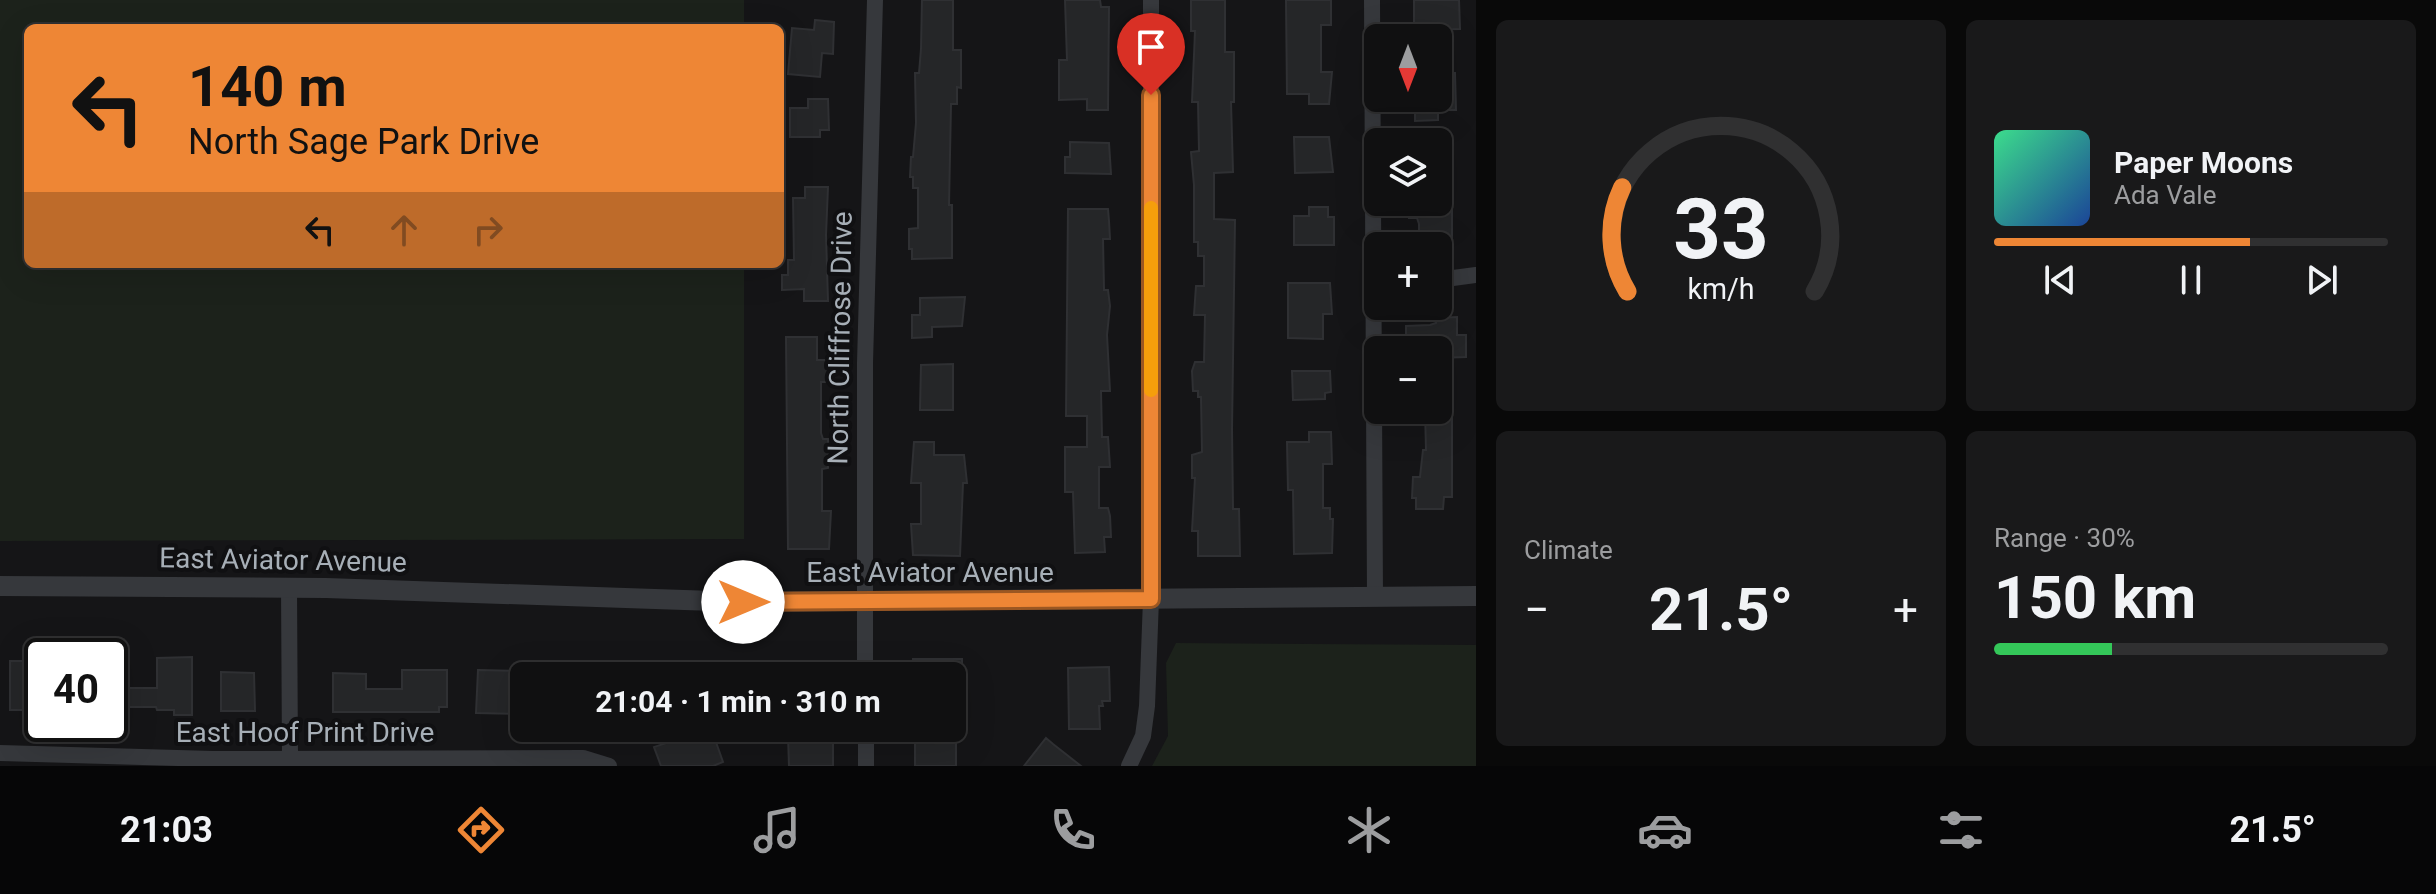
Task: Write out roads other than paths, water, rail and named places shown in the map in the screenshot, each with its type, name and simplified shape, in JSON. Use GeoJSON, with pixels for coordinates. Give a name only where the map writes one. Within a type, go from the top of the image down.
{"type":"FeatureCollection","features":[{"type":"Feature","properties":{"kind":"street","name":"North Cliffrose Drive"},"geometry":{"type":"LineString","coordinates":[[865,662],[865,348],[875,0]]}},
{"type":"Feature","properties":{"kind":"street"},"geometry":{"type":"LineString","coordinates":[[1129,766],[1143,736],[1145,721],[1151,599],[1151,0]]}},
{"type":"Feature","properties":{"kind":"street"},"geometry":{"type":"LineString","coordinates":[[1372,0],[1375,232]]}},
{"type":"Feature","properties":{"kind":"street"},"geometry":{"type":"LineString","coordinates":[[1452,278],[1476,275]]}},
{"type":"Feature","properties":{"kind":"street"},"geometry":{"type":"LineString","coordinates":[[1375,597],[1376,320]]}},
{"type":"Feature","properties":{"kind":"street","name":"East Aviator Avenue"},"geometry":{"type":"LineString","coordinates":[[0,586],[289,587],[650,601],[1476,596]]}},
{"type":"Feature","properties":{"kind":"street"},"geometry":{"type":"LineString","coordinates":[[289,587],[290,759]]}},
{"type":"Feature","properties":{"kind":"street"},"geometry":{"type":"LineString","coordinates":[[866,742],[866,766]]}},
{"type":"Feature","properties":{"kind":"street","name":"East Hoof Print Drive"},"geometry":{"type":"LineString","coordinates":[[0,753],[290,759],[583,758],[609,766]]}}]}
